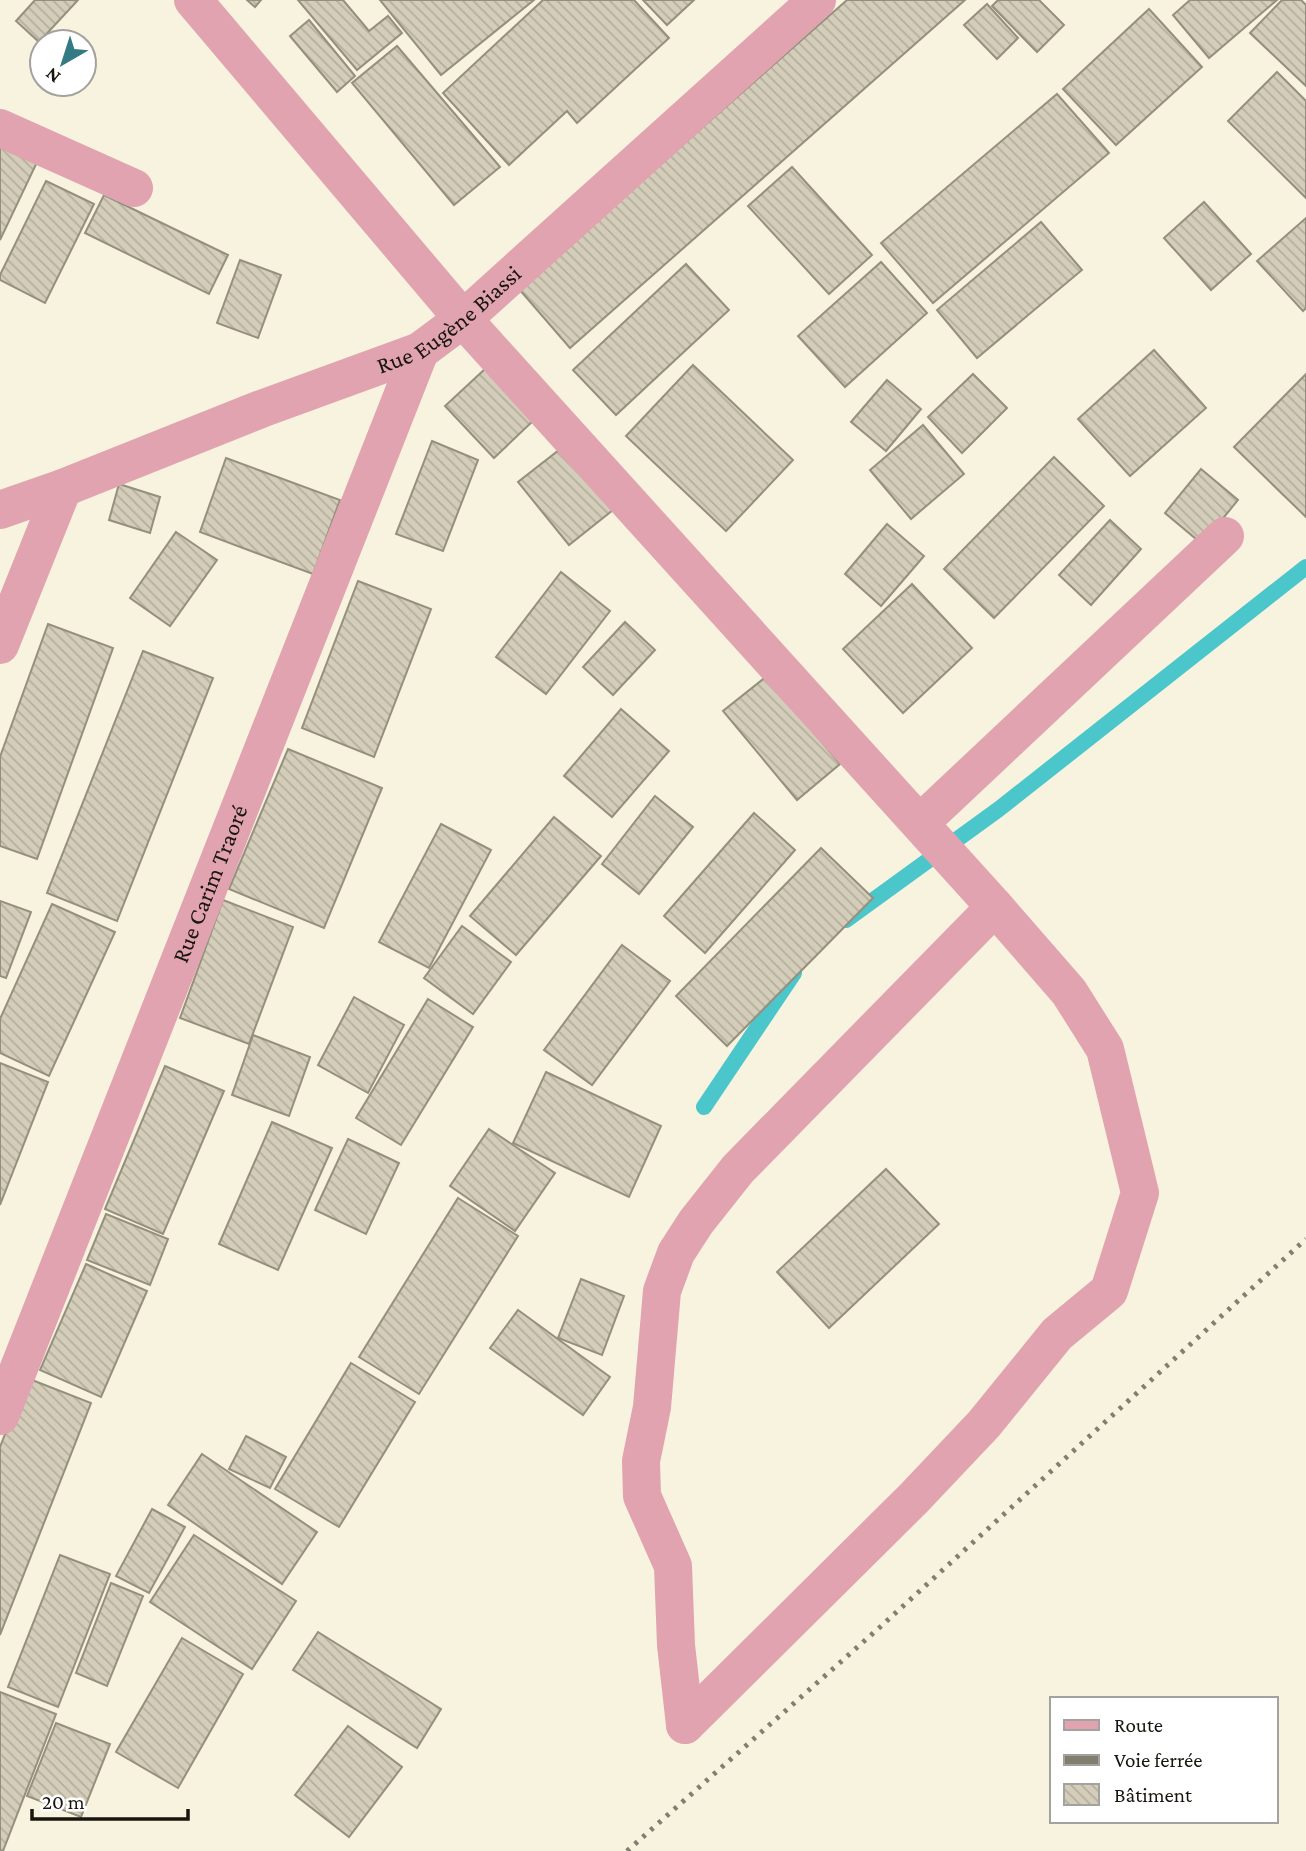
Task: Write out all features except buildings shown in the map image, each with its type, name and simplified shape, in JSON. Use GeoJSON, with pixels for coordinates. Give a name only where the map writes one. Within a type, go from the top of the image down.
{"type":"FeatureCollection","features":[{"type":"Feature","properties":{"kind":"street"},"geometry":{"type":"LineString","coordinates":[[193,0],[463,319],[920,823],[995,907],[1069,992],[1105,1049],[1140,1193],[1109,1290],[1057,1334],[984,1424],[914,1498],[685,1725],[676,1645],[673,1566],[642,1496],[641,1473],[645,1436],[652,1407],[662,1291],[676,1253],[737,1169],[995,907]]}},
{"type":"Feature","properties":{"kind":"street","name":"Rue Eugène Biassi"},"geometry":{"type":"LineString","coordinates":[[0,510],[419,351],[463,319],[817,0]]}},
{"type":"Feature","properties":{"kind":"street"},"geometry":{"type":"LineString","coordinates":[[0,128],[134,188]]}},
{"type":"Feature","properties":{"kind":"street","name":"Rue Carim Traoré"},"geometry":{"type":"LineString","coordinates":[[0,1416],[419,351]]}},
{"type":"Feature","properties":{"kind":"street"},"geometry":{"type":"LineString","coordinates":[[0,645],[63,488]]}},
{"type":"Feature","properties":{"kind":"street"},"geometry":{"type":"LineString","coordinates":[[920,823],[1225,536]]}},
{"type":"Feature","properties":{"kind":"waterway"},"geometry":{"type":"LineString","coordinates":[[846,920],[999,809],[1306,567]]}},
{"type":"Feature","properties":{"kind":"waterway"},"geometry":{"type":"LineString","coordinates":[[704,1107],[794,973]]}},
{"type":"Feature","properties":{"kind":"railway"},"geometry":{"type":"LineString","coordinates":[[627,1851],[879,1628],[1306,1239]]}}]}
